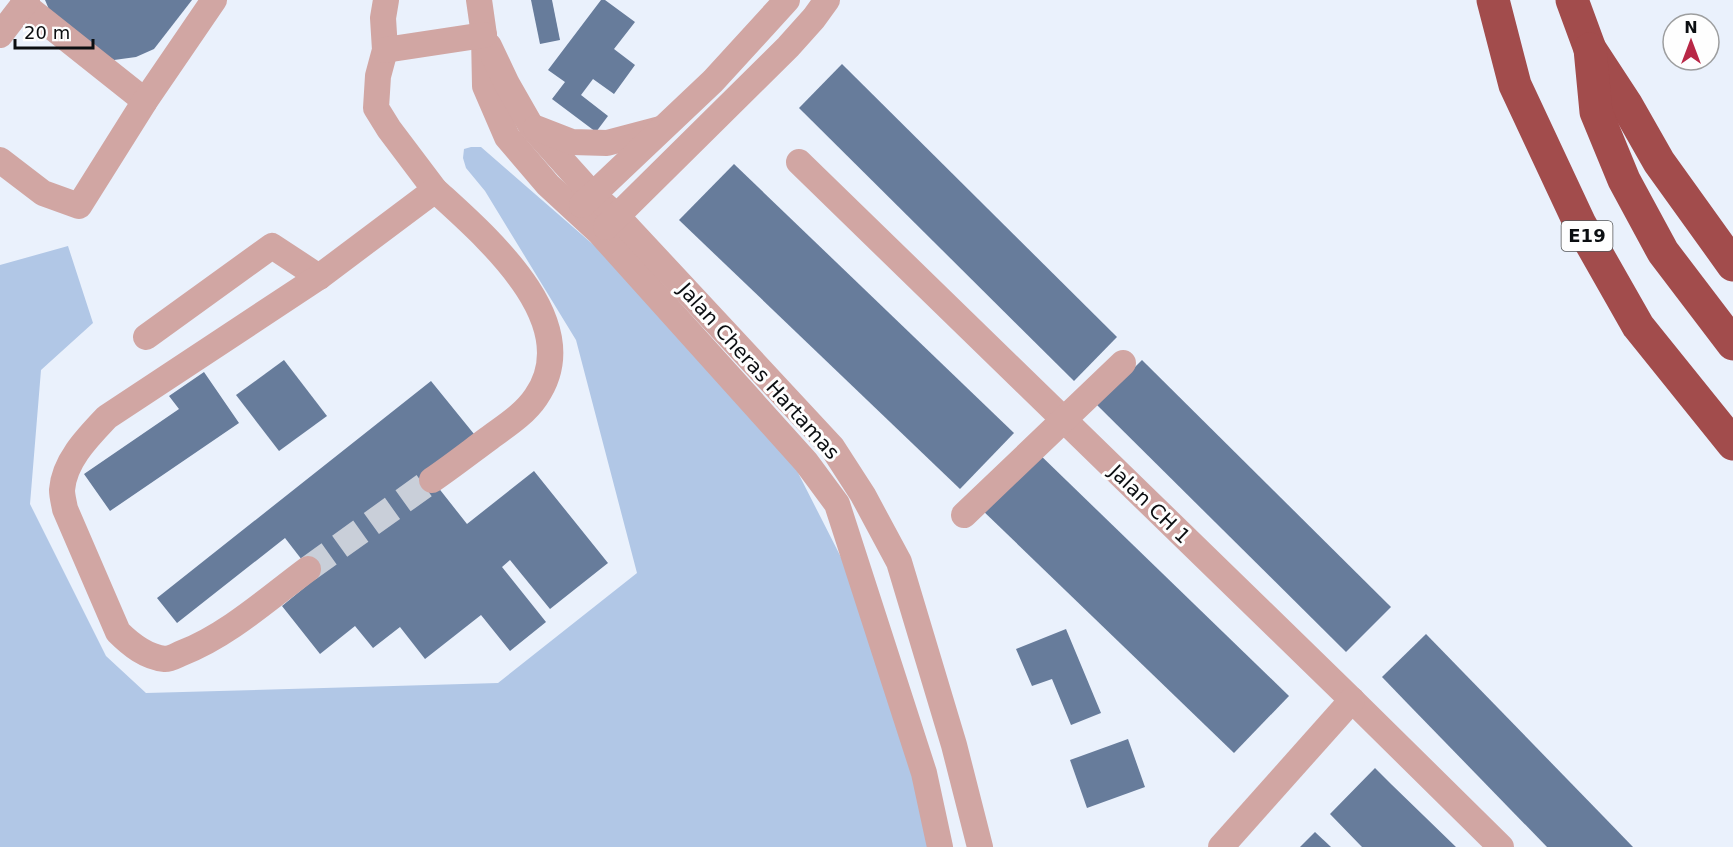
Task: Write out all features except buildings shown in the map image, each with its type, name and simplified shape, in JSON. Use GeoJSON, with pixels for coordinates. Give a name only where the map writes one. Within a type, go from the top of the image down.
{"type":"FeatureCollection","features":[{"type":"Feature","properties":{"kind":"highway","name":"E19"},"geometry":{"type":"LineString","coordinates":[[1493,0],[1515,85],[1580,224],[1638,326],[1733,444]]}},
{"type":"Feature","properties":{"kind":"highway"},"geometry":{"type":"LineString","coordinates":[[1572,0],[1590,49],[1626,104],[1659,162],[1733,265]]}},
{"type":"Feature","properties":{"kind":"highway"},"geometry":{"type":"LineString","coordinates":[[1590,49],[1596,112],[1624,180],[1662,252],[1733,344]]}},
{"type":"Feature","properties":{"kind":"street"},"geometry":{"type":"LineString","coordinates":[[0,160],[43,193],[79,206],[145,100],[214,0]]}},
{"type":"Feature","properties":{"kind":"street"},"geometry":{"type":"LineString","coordinates":[[386,0],[383,18],[385,50],[378,76],[376,108],[435,190],[491,242],[516,273],[535,302],[548,330],[551,355],[546,379],[535,398],[514,420],[432,480]]}},
{"type":"Feature","properties":{"kind":"street"},"geometry":{"type":"LineString","coordinates":[[479,0],[484,35],[485,86],[507,137],[548,184],[584,203]]}},
{"type":"Feature","properties":{"kind":"street"},"geometry":{"type":"LineString","coordinates":[[584,203],[713,81],[787,0]]}},
{"type":"Feature","properties":{"kind":"street"},"geometry":{"type":"LineString","coordinates":[[609,225],[788,47],[827,0]]}},
{"type":"Feature","properties":{"kind":"street"},"geometry":{"type":"LineString","coordinates":[[0,35],[25,2],[145,100]]}},
{"type":"Feature","properties":{"kind":"street"},"geometry":{"type":"LineString","coordinates":[[385,50],[484,35]]}},
{"type":"Feature","properties":{"kind":"street"},"geometry":{"type":"LineString","coordinates":[[484,35],[507,84],[531,126],[584,203]]}},
{"type":"Feature","properties":{"kind":"street"},"geometry":{"type":"LineString","coordinates":[[713,81],[734,100]]}},
{"type":"Feature","properties":{"kind":"street"},"geometry":{"type":"LineString","coordinates":[[531,126],[572,142],[607,143],[663,128]]}},
{"type":"Feature","properties":{"kind":"street","name":"Jalan CH 1"},"geometry":{"type":"LineString","coordinates":[[799,162],[1501,847]]}},
{"type":"Feature","properties":{"kind":"street"},"geometry":{"type":"LineString","coordinates":[[308,568],[233,625],[200,646],[167,659],[146,654],[130,645],[118,632],[65,509],[62,491],[66,474],[82,444],[107,417],[319,277],[435,190]]}},
{"type":"Feature","properties":{"kind":"street","name":"Jalan Cheras Hartamas"},"geometry":{"type":"LineString","coordinates":[[584,203],[609,225],[832,447],[863,495],[899,562],[954,745],[980,847]]}},
{"type":"Feature","properties":{"kind":"street","name":"Jalan Cheras Hartamas"},"geometry":{"type":"LineString","coordinates":[[609,225],[806,462],[837,504],[924,773],[940,847]]}},
{"type":"Feature","properties":{"kind":"street"},"geometry":{"type":"LineString","coordinates":[[146,337],[272,246],[319,277]]}},
{"type":"Feature","properties":{"kind":"street"},"geometry":{"type":"LineString","coordinates":[[964,514],[1123,363]]}},
{"type":"Feature","properties":{"kind":"street"},"geometry":{"type":"LineString","coordinates":[[1221,847],[1352,700]]}},
{"type":"Feature","properties":{"kind":"shaded area"},"geometry":{"type":"Polygon","coordinates":[[[481,147],[604,254],[792,461],[848,571],[923,790],[933,847],[0,847],[0,265],[68,246],[93,323],[41,370],[30,504],[106,656],[146,693],[498,683],[637,573],[576,340],[485,191],[466,168],[463,158],[464,149],[481,147]]]}},
{"type":"Feature","properties":{"kind":"tunnel"},"geometry":{"type":"LineString","coordinates":[[308,569],[432,480]]}}]}
